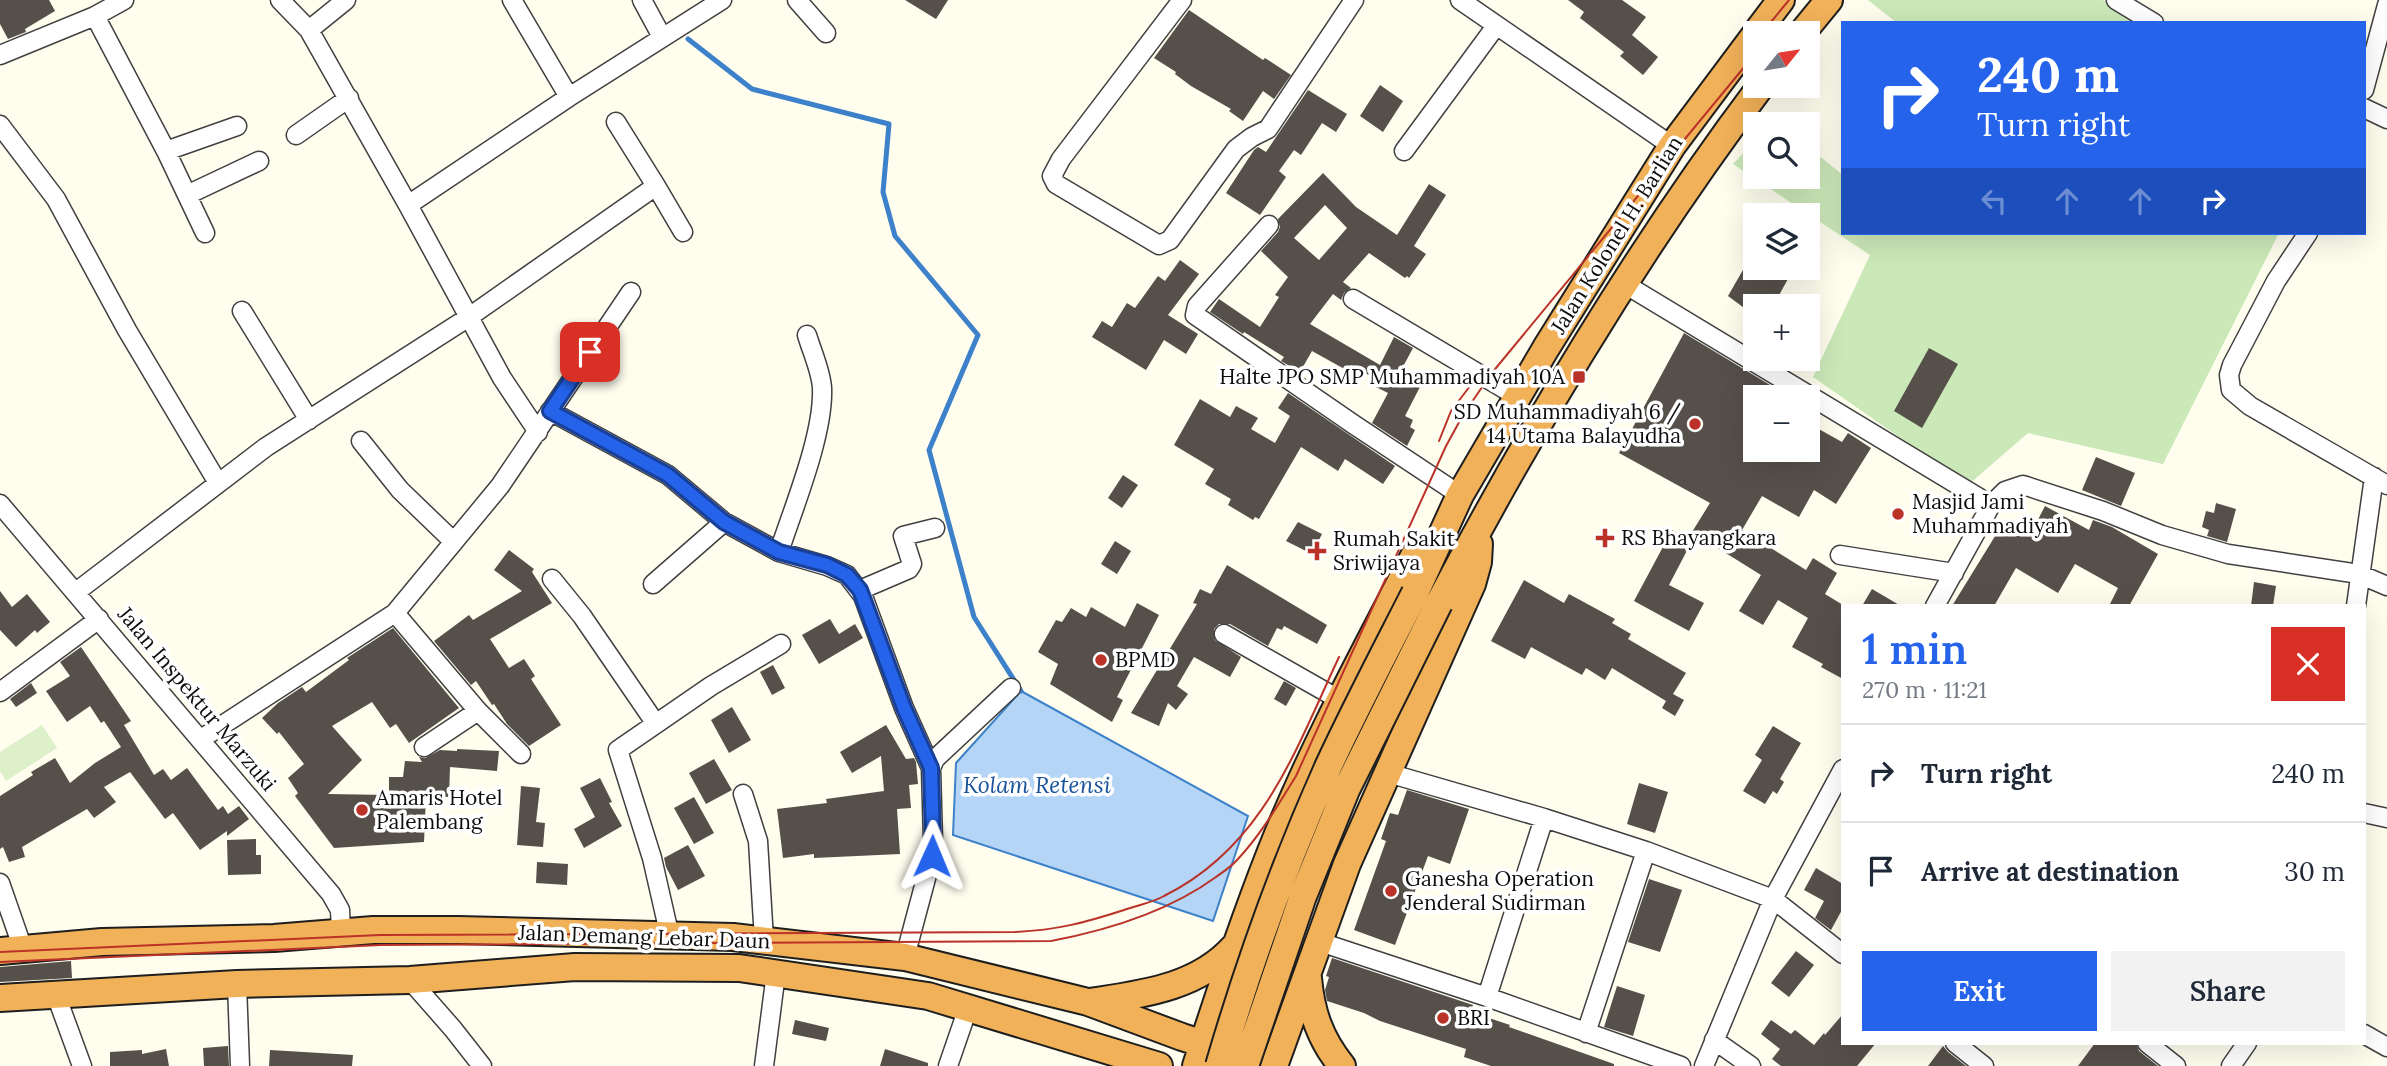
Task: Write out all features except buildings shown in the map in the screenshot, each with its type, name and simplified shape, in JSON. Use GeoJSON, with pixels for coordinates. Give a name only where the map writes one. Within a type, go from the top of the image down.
{"type":"FeatureCollection","features":[{"type":"Feature","properties":{"kind":"highway","name":"Jalan Kolonel H. Barlian"},"geometry":{"type":"LineString","coordinates":[[1766,21],[1781,0]]}},
{"type":"Feature","properties":{"kind":"highway"},"geometry":{"type":"LineString","coordinates":[[1812,21],[1829,0]]}},
{"type":"Feature","properties":{"kind":"highway","name":"Jalan Kolonel H. Barlian"},"geometry":{"type":"LineString","coordinates":[[1219,1066],[1241,990],[1270,909],[1329,765],[1415,593],[1458,499],[1589,278],[1672,146],[1743,51]]}},
{"type":"Feature","properties":{"kind":"highway","name":"Jalan Kolonel H. Barlian"},"geometry":{"type":"LineString","coordinates":[[1245,1066],[1304,896],[1346,790],[1439,603],[1480,527],[1623,283],[1701,167],[1752,98]]}},
{"type":"Feature","properties":{"kind":"highway"},"geometry":{"type":"LineString","coordinates":[[1199,1055],[1235,946],[1278,833],[1340,700],[1418,546],[1430,527],[1458,499]]}},
{"type":"Feature","properties":{"kind":"highway"},"geometry":{"type":"LineString","coordinates":[[1273,1066],[1347,864],[1472,584],[1478,562],[1480,527]]}},
{"type":"Feature","properties":{"kind":"highway"},"geometry":{"type":"LineString","coordinates":[[1278,833],[1281,858],[1291,873],[1318,882],[1325,881],[1347,864]]}},
{"type":"Feature","properties":{"kind":"highway","name":"Jalan Demang Lebar Daun"},"geometry":{"type":"LineString","coordinates":[[12,950],[102,942],[274,937],[341,932],[458,930],[733,937],[905,957],[1088,1002],[1199,1055],[1273,1066]]}},
{"type":"Feature","properties":{"kind":"highway"},"geometry":{"type":"LineString","coordinates":[[1088,1002],[1135,995],[1182,982],[1215,965],[1235,946]]}},
{"type":"Feature","properties":{"kind":"highway","name":"Jalan Demang Lebar Daun"},"geometry":{"type":"LineString","coordinates":[[0,998],[237,984],[410,980],[575,967],[739,968],[928,996],[1159,1066]]}},
{"type":"Feature","properties":{"kind":"highway"},"geometry":{"type":"LineString","coordinates":[[1308,973],[1316,1021],[1324,1041],[1342,1066]]}},
{"type":"Feature","properties":{"kind":"highway"},"geometry":{"type":"LineString","coordinates":[[1063,1036],[1100,1066]]}},
{"type":"Feature","properties":{"kind":"street"},"geometry":{"type":"LineString","coordinates":[[2,49],[95,16],[124,0]]}},
{"type":"Feature","properties":{"kind":"street"},"geometry":{"type":"LineString","coordinates":[[280,0],[309,30],[502,377],[538,432]]}},
{"type":"Feature","properties":{"kind":"street"},"geometry":{"type":"LineString","coordinates":[[309,30],[346,0]]}},
{"type":"Feature","properties":{"kind":"street"},"geometry":{"type":"LineString","coordinates":[[512,0],[569,97]]}},
{"type":"Feature","properties":{"kind":"street"},"geometry":{"type":"LineString","coordinates":[[642,0],[662,37]]}},
{"type":"Feature","properties":{"kind":"street"},"geometry":{"type":"LineString","coordinates":[[408,205],[569,97],[722,0]]}},
{"type":"Feature","properties":{"kind":"street"},"geometry":{"type":"LineString","coordinates":[[797,0],[826,33]]}},
{"type":"Feature","properties":{"kind":"street"},"geometry":{"type":"LineString","coordinates":[[1182,0],[1061,159],[1052,176],[1056,184],[1159,245],[1170,240],[1236,149],[1243,142],[1268,129],[1354,0]]}},
{"type":"Feature","properties":{"kind":"street"},"geometry":{"type":"LineString","coordinates":[[1460,0],[1672,146]]}},
{"type":"Feature","properties":{"kind":"street"},"geometry":{"type":"LineString","coordinates":[[2116,0],[2151,21]]}},
{"type":"Feature","properties":{"kind":"street"},"geometry":{"type":"LineString","coordinates":[[2366,83],[2387,5]]}},
{"type":"Feature","properties":{"kind":"street"},"geometry":{"type":"LineString","coordinates":[[95,16],[166,151],[205,233]]}},
{"type":"Feature","properties":{"kind":"street"},"geometry":{"type":"LineString","coordinates":[[1404,152],[1496,26]]}},
{"type":"Feature","properties":{"kind":"street"},"geometry":{"type":"LineString","coordinates":[[296,135],[349,98]]}},
{"type":"Feature","properties":{"kind":"street"},"geometry":{"type":"LineString","coordinates":[[2366,109],[2387,119]]}},
{"type":"Feature","properties":{"kind":"street"},"geometry":{"type":"LineString","coordinates":[[616,122],[683,232]]}},
{"type":"Feature","properties":{"kind":"street"},"geometry":{"type":"LineString","coordinates":[[0,125],[56,199],[127,330],[218,483]]}},
{"type":"Feature","properties":{"kind":"street"},"geometry":{"type":"LineString","coordinates":[[166,151],[237,127]]}},
{"type":"Feature","properties":{"kind":"street"},"geometry":{"type":"LineString","coordinates":[[187,195],[259,161]]}},
{"type":"Feature","properties":{"kind":"street"},"geometry":{"type":"LineString","coordinates":[[76,592],[266,447],[469,317],[656,186]]}},
{"type":"Feature","properties":{"kind":"street"},"geometry":{"type":"LineString","coordinates":[[1269,225],[1197,306],[1195,315],[1458,499]]}},
{"type":"Feature","properties":{"kind":"street"},"geometry":{"type":"LineString","coordinates":[[2307,235],[2276,281],[2247,335],[2232,365],[2229,382],[2236,397],[2249,406],[2380,481],[2358,574],[2356,604]]}},
{"type":"Feature","properties":{"kind":"street"},"geometry":{"type":"LineString","coordinates":[[1623,283],[1991,505]]}},
{"type":"Feature","properties":{"kind":"street"},"geometry":{"type":"LineString","coordinates":[[201,739],[395,613],[500,486],[631,292]]}},
{"type":"Feature","properties":{"kind":"street"},"geometry":{"type":"LineString","coordinates":[[1353,299],[1518,397]]}},
{"type":"Feature","properties":{"kind":"street"},"geometry":{"type":"LineString","coordinates":[[242,311],[309,420]]}},
{"type":"Feature","properties":{"kind":"street"},"geometry":{"type":"LineString","coordinates":[[779,552],[820,416],[821,382],[807,335]]}},
{"type":"Feature","properties":{"kind":"street"},"geometry":{"type":"LineString","coordinates":[[550,411],[668,475],[724,522],[779,552],[827,565],[847,575],[860,590],[904,708],[931,768],[932,856],[905,957]]}},
{"type":"Feature","properties":{"kind":"street"},"geometry":{"type":"LineString","coordinates":[[361,441],[400,490],[454,542]]}},
{"type":"Feature","properties":{"kind":"street"},"geometry":{"type":"LineString","coordinates":[[1936,604],[1991,505],[1998,496],[2015,486],[2033,487],[2104,511],[2162,535],[2228,554],[2358,574],[2387,586]]}},
{"type":"Feature","properties":{"kind":"street","name":"Jalan Inspektur Marzuki"},"geometry":{"type":"LineString","coordinates":[[0,504],[336,901],[340,910],[341,932]]}},
{"type":"Feature","properties":{"kind":"street"},"geometry":{"type":"LineString","coordinates":[[653,583],[724,522]]}},
{"type":"Feature","properties":{"kind":"street"},"geometry":{"type":"LineString","coordinates":[[860,590],[909,569],[912,564],[903,536],[935,528]]}},
{"type":"Feature","properties":{"kind":"street"},"geometry":{"type":"LineString","coordinates":[[1840,555],[1954,573]]}},
{"type":"Feature","properties":{"kind":"street"},"geometry":{"type":"LineString","coordinates":[[552,579],[582,616],[656,724]]}},
{"type":"Feature","properties":{"kind":"street"},"geometry":{"type":"LineString","coordinates":[[395,613],[478,711],[521,754]]}},
{"type":"Feature","properties":{"kind":"street"},"geometry":{"type":"LineString","coordinates":[[0,692],[99,619]]}},
{"type":"Feature","properties":{"kind":"street"},"geometry":{"type":"LineString","coordinates":[[1224,634],[1340,700]]}},
{"type":"Feature","properties":{"kind":"street"},"geometry":{"type":"LineString","coordinates":[[670,937],[652,858],[618,751],[711,686],[781,644]]}},
{"type":"Feature","properties":{"kind":"street"},"geometry":{"type":"LineString","coordinates":[[931,768],[935,759],[1011,688]]}},
{"type":"Feature","properties":{"kind":"street"},"geometry":{"type":"LineString","coordinates":[[424,747],[478,711]]}},
{"type":"Feature","properties":{"kind":"street"},"geometry":{"type":"LineString","coordinates":[[1388,772],[1646,851],[1773,899],[1841,952]]}},
{"type":"Feature","properties":{"kind":"street"},"geometry":{"type":"LineString","coordinates":[[1704,1066],[1773,899],[1841,773]]}},
{"type":"Feature","properties":{"kind":"street"},"geometry":{"type":"LineString","coordinates":[[743,793],[758,841],[764,940]]}},
{"type":"Feature","properties":{"kind":"street"},"geometry":{"type":"LineString","coordinates":[[2366,813],[2387,818]]}},
{"type":"Feature","properties":{"kind":"street"},"geometry":{"type":"LineString","coordinates":[[1487,997],[1544,818]]}},
{"type":"Feature","properties":{"kind":"street"},"geometry":{"type":"LineString","coordinates":[[1586,1033],[1646,851]]}},
{"type":"Feature","properties":{"kind":"street"},"geometry":{"type":"LineString","coordinates":[[0,883],[12,950]]}},
{"type":"Feature","properties":{"kind":"street"},"geometry":{"type":"LineString","coordinates":[[1320,942],[1487,997],[1681,1066]]}},
{"type":"Feature","properties":{"kind":"street"},"geometry":{"type":"LineString","coordinates":[[764,1066],[776,973]]}},
{"type":"Feature","properties":{"kind":"street"},"geometry":{"type":"LineString","coordinates":[[410,980],[482,1066]]}},
{"type":"Feature","properties":{"kind":"street"},"geometry":{"type":"LineString","coordinates":[[237,984],[240,1066]]}},
{"type":"Feature","properties":{"kind":"street"},"geometry":{"type":"LineString","coordinates":[[56,995],[82,1066]]}},
{"type":"Feature","properties":{"kind":"street"},"geometry":{"type":"LineString","coordinates":[[948,1066],[968,1008]]}},
{"type":"Feature","properties":{"kind":"street"},"geometry":{"type":"LineString","coordinates":[[2366,1035],[2387,1047]]}},
{"type":"Feature","properties":{"kind":"street"},"geometry":{"type":"LineString","coordinates":[[1714,1040],[1751,1066]]}},
{"type":"Feature","properties":{"kind":"street"},"geometry":{"type":"LineString","coordinates":[[1958,1045],[1984,1066]]}},
{"type":"Feature","properties":{"kind":"street"},"geometry":{"type":"LineString","coordinates":[[2150,1045],[2176,1066]]}},
{"type":"Feature","properties":{"kind":"street"},"geometry":{"type":"LineString","coordinates":[[2231,1066],[2246,1045]]}},
{"type":"Feature","properties":{"kind":"green space"},"geometry":{"type":"Polygon","coordinates":[[[1868,0],[2103,0],[2131,21],[1894,21],[1868,0]]]}},
{"type":"Feature","properties":{"kind":"green space"},"geometry":{"type":"Polygon","coordinates":[[[1743,154],[1743,171],[1733,164],[1743,154]]]}},
{"type":"Feature","properties":{"kind":"green space"},"geometry":{"type":"Polygon","coordinates":[[[1820,157],[1841,173],[1841,235],[2278,235],[2163,464],[2028,433],[1968,485],[1813,377],[1816,371],[1820,371],[1820,362],[1870,255],[1820,222],[1820,203],[1792,203],[1771,189],[1820,189],[1820,157]]]}},
{"type":"Feature","properties":{"kind":"green space"},"geometry":{"type":"Polygon","coordinates":[[[42,725],[57,748],[6,781],[0,771],[0,752],[42,725]]]}},
{"type":"Feature","properties":{"kind":"water","name":"Kolam Retensi"},"geometry":{"type":"Polygon","coordinates":[[[1021,691],[1248,816],[1213,921],[953,835],[956,763],[1021,691]]]}},
{"type":"Feature","properties":{"kind":"waterway"},"geometry":{"type":"LineString","coordinates":[[688,39],[752,89],[889,124],[883,192],[895,236],[978,335],[929,450],[974,617],[1021,691]]}},
{"type":"Feature","properties":{"kind":"tram line"},"geometry":{"type":"LineString","coordinates":[[1772,21],[1789,0]]}},
{"type":"Feature","properties":{"kind":"tram line"},"geometry":{"type":"LineString","coordinates":[[0,962],[381,945],[1051,941],[1116,925],[1178,900],[1235,863],[1261,831],[1296,776],[1446,446],[1463,415],[1491,374],[1743,69]]}},
{"type":"Feature","properties":{"kind":"tram line"},"geometry":{"type":"LineString","coordinates":[[1439,441],[1451,411],[1480,373]]}},
{"type":"Feature","properties":{"kind":"tram line"},"geometry":{"type":"LineString","coordinates":[[0,952],[380,935],[1015,932],[1070,925],[1159,898],[1198,876],[1227,851],[1251,824],[1272,793],[1307,727],[1339,657]]}},
{"type":"Feature","properties":{"kind":"place","name":"Halte JPO SMP Muhammadiyah 10A"},"geometry":{"type":"Point","coordinates":[1579,377]}},
{"type":"Feature","properties":{"kind":"place","name":"SD Muhammadiyah 6 / 14 Utama Balayudha"},"geometry":{"type":"Point","coordinates":[1695,424]}},
{"type":"Feature","properties":{"kind":"place","name":"Masjid Jami Muhammadiyah"},"geometry":{"type":"Point","coordinates":[1898,514]}},
{"type":"Feature","properties":{"kind":"place","name":"RS Bhayangkara"},"geometry":{"type":"Point","coordinates":[1605,538]}},
{"type":"Feature","properties":{"kind":"place","name":"Rumah Sakit Sriwijaya"},"geometry":{"type":"Point","coordinates":[1317,551]}},
{"type":"Feature","properties":{"kind":"place","name":"BPMD"},"geometry":{"type":"Point","coordinates":[1101,660]}},
{"type":"Feature","properties":{"kind":"place","name":"Amaris Hotel Palembang"},"geometry":{"type":"Point","coordinates":[362,810]}},
{"type":"Feature","properties":{"kind":"place","name":"Ganesha Operation Jenderal Sudirman"},"geometry":{"type":"Point","coordinates":[1391,891]}},
{"type":"Feature","properties":{"kind":"place","name":"BRI"},"geometry":{"type":"Point","coordinates":[1443,1018]}},
{"type":"Feature","properties":{"kind":"route"},"geometry":{"type":"LineString","coordinates":[[590,352],[550,411],[668,475],[724,522],[779,552],[827,565],[847,575],[860,590],[904,708],[931,768],[932,856]]}}]}
